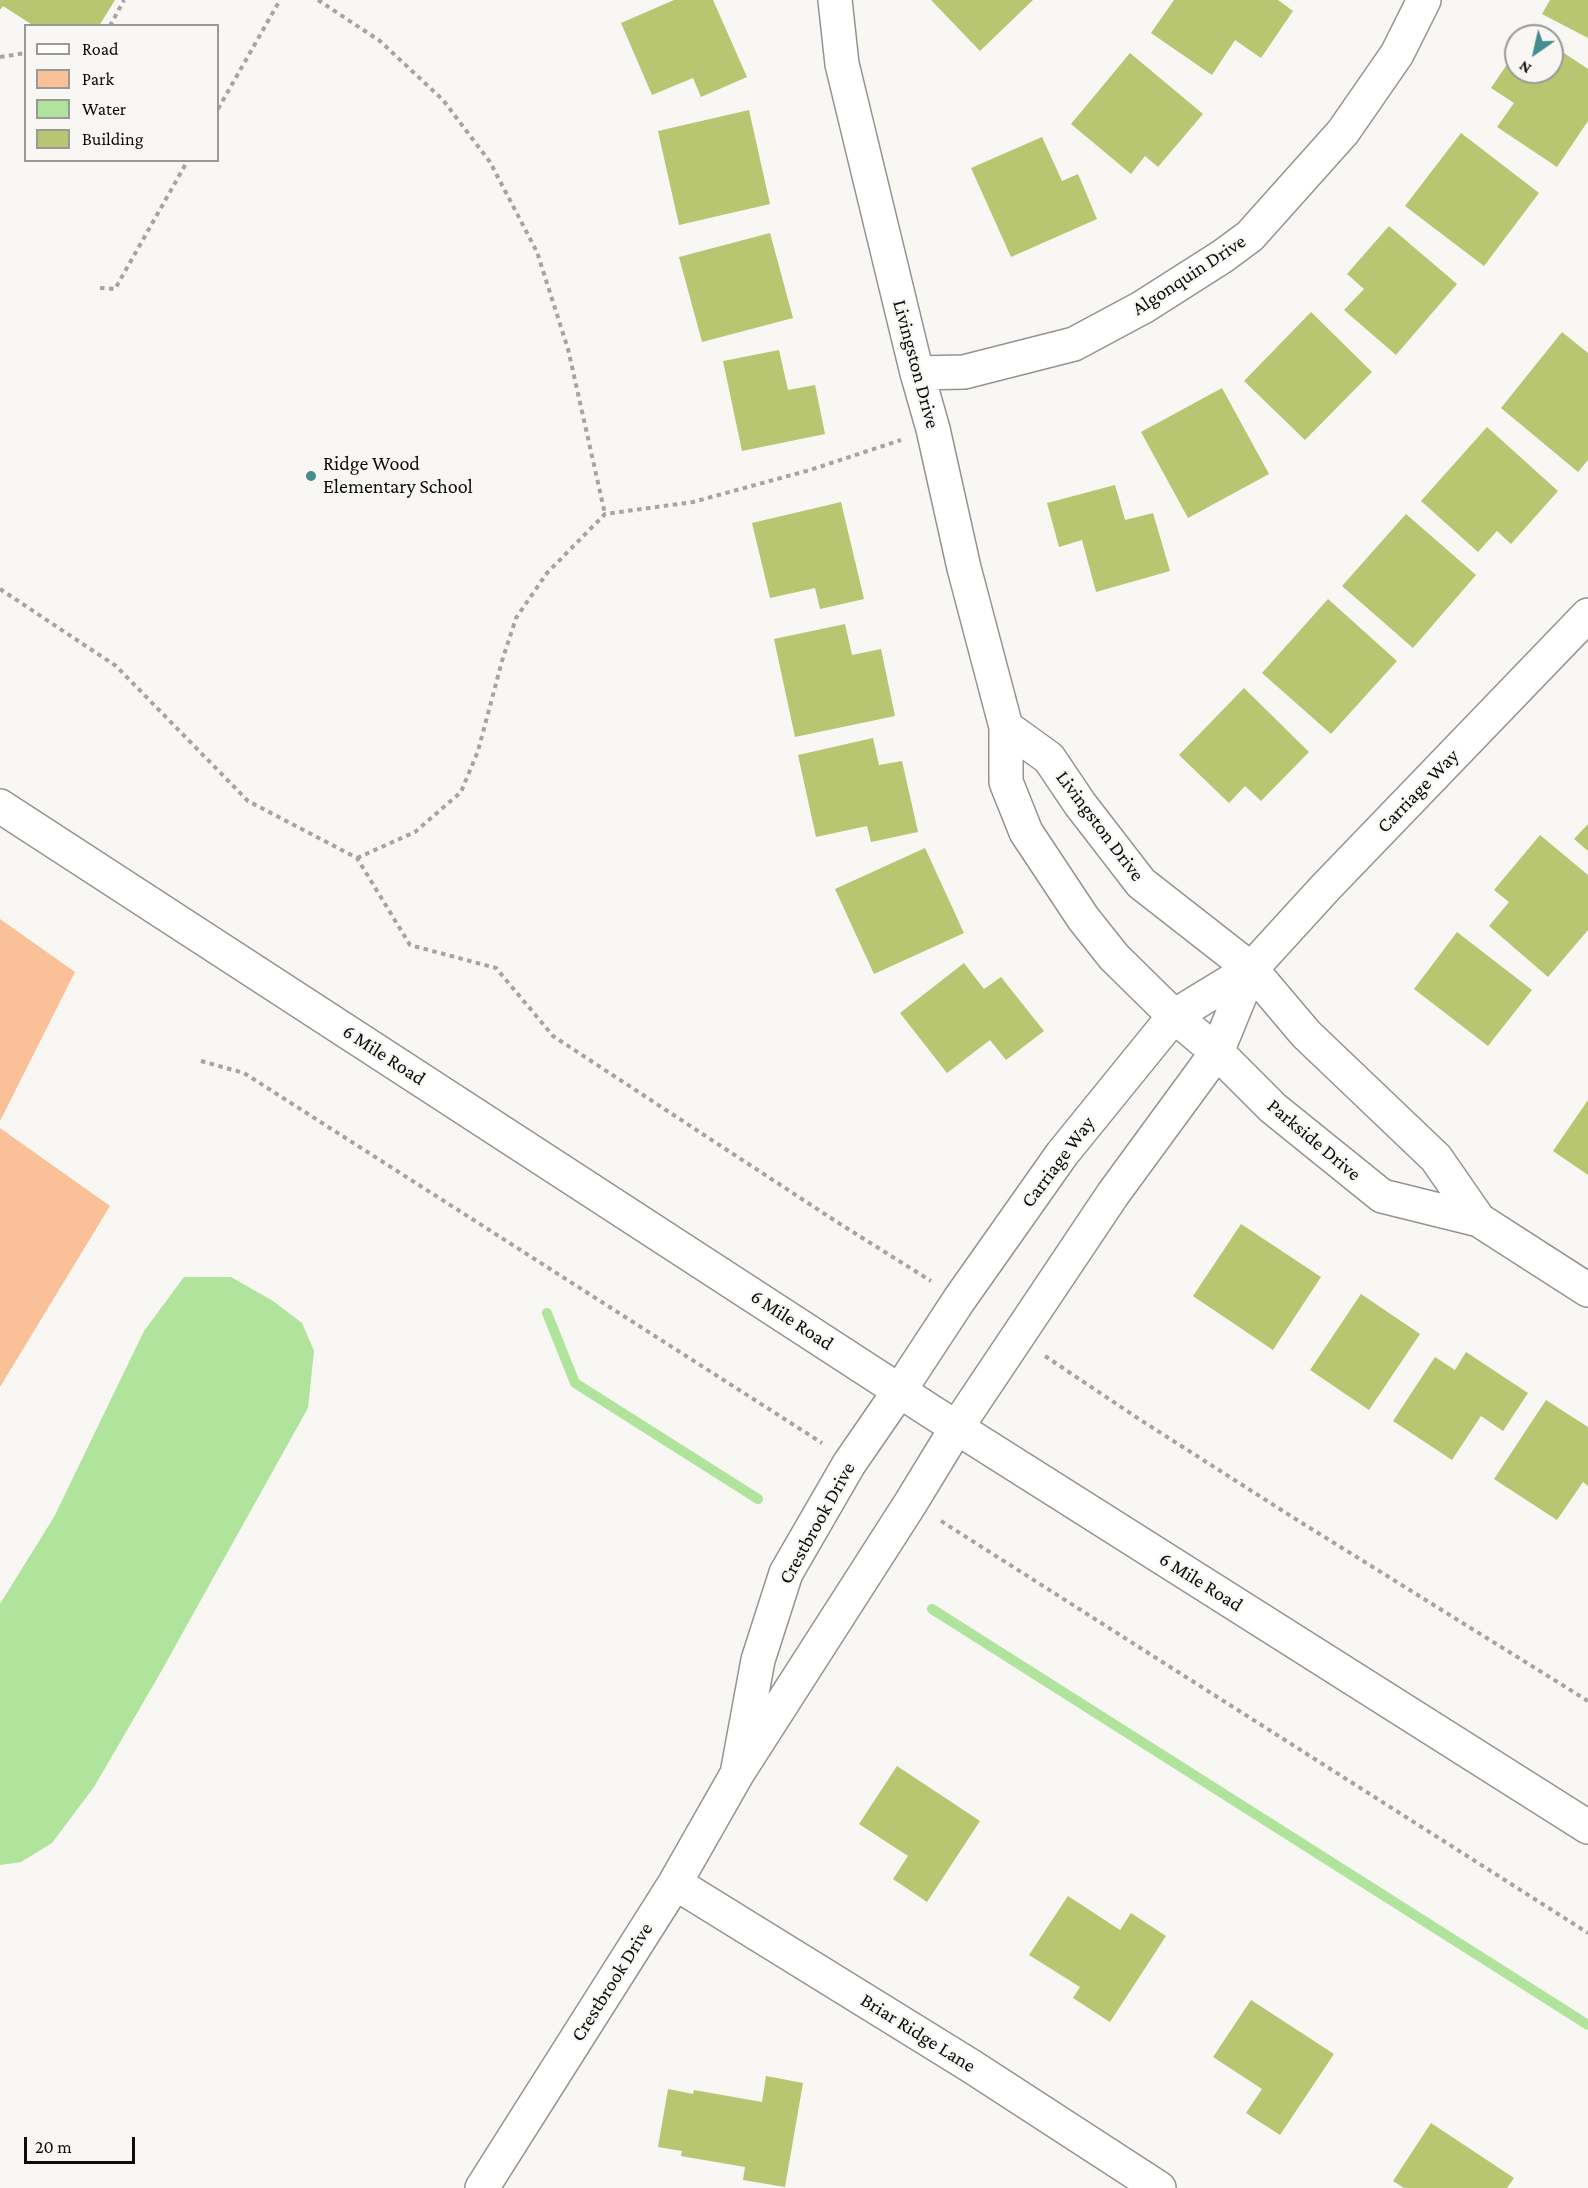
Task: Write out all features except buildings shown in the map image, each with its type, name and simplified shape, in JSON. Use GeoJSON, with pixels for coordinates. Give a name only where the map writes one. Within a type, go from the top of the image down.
{"type":"FeatureCollection","features":[{"type":"Feature","properties":{"kind":"street","name":"Livingston Drive"},"geometry":{"type":"LineString","coordinates":[[836,0],[842,64],[917,373],[933,429],[964,568],[1006,727],[1006,782],[1026,832],[1083,918],[1114,957],[1174,1016]]}},
{"type":"Feature","properties":{"kind":"street","name":"Algonquin Drive"},"geometry":{"type":"LineString","coordinates":[[917,373],[964,372],[1074,344],[1143,307],[1223,256],[1250,236],[1343,132],[1396,54],[1425,0]]}},
{"type":"Feature","properties":{"kind":"street","name":"Carriage Way"},"geometry":{"type":"LineString","coordinates":[[900,1390],[959,1300],[1062,1154],[1174,1016],[1251,969],[1326,887],[1588,615]]}},
{"type":"Feature","properties":{"kind":"street","name":"Livingston Drive"},"geometry":{"type":"LineString","coordinates":[[1006,727],[1049,759],[1080,804],[1141,883],[1251,969]]}},
{"type":"Feature","properties":{"kind":"street","name":"6 Mile Road"},"geometry":{"type":"LineString","coordinates":[[0,806],[957,1427],[1588,1827]]}},
{"type":"Feature","properties":{"kind":"street","name":"Carriage Way"},"geometry":{"type":"LineString","coordinates":[[957,1427],[1113,1194],[1217,1052],[1251,969]]}},
{"type":"Feature","properties":{"kind":"street","name":"Parkside Drive"},"geometry":{"type":"LineString","coordinates":[[1251,969],[1306,1034],[1436,1158],[1479,1220]]}},
{"type":"Feature","properties":{"kind":"street","name":"Parkside Drive"},"geometry":{"type":"LineString","coordinates":[[1174,1016],[1217,1052],[1273,1108],[1382,1196],[1479,1220],[1588,1290]]}},
{"type":"Feature","properties":{"kind":"street","name":"Crestbrook Drive"},"geometry":{"type":"LineString","coordinates":[[737,1773],[758,1660],[786,1574],[849,1464],[900,1390]]}},
{"type":"Feature","properties":{"kind":"street","name":"Crestbrook Drive"},"geometry":{"type":"LineString","coordinates":[[482,2188],[675,1883],[737,1773],[957,1427]]}},
{"type":"Feature","properties":{"kind":"street","name":"Briar Ridge Lane"},"geometry":{"type":"LineString","coordinates":[[675,1883],[971,2066],[1159,2188]]}},
{"type":"Feature","properties":{"kind":"path"},"geometry":{"type":"LineString","coordinates":[[111,24],[124,0]]}},
{"type":"Feature","properties":{"kind":"path"},"geometry":{"type":"LineString","coordinates":[[219,107],[280,0]]}},
{"type":"Feature","properties":{"kind":"path"},"geometry":{"type":"LineString","coordinates":[[318,0],[380,41],[443,100],[490,162],[537,252],[568,349],[605,514]]}},
{"type":"Feature","properties":{"kind":"path"},"geometry":{"type":"LineString","coordinates":[[0,57],[24,52]]}},
{"type":"Feature","properties":{"kind":"path"},"geometry":{"type":"LineString","coordinates":[[100,288],[115,289],[187,162]]}},
{"type":"Feature","properties":{"kind":"path"},"geometry":{"type":"LineString","coordinates":[[357,858],[415,832],[461,792],[478,751],[516,618],[547,573],[605,514],[693,502],[810,470],[907,438]]}},
{"type":"Feature","properties":{"kind":"path"},"geometry":{"type":"LineString","coordinates":[[0,589],[116,666],[248,801],[357,858],[410,945],[496,968],[553,1036],[959,1300]]}},
{"type":"Feature","properties":{"kind":"path"},"geometry":{"type":"LineString","coordinates":[[201,1061],[244,1073],[824,1444]]}},
{"type":"Feature","properties":{"kind":"path"},"geometry":{"type":"LineString","coordinates":[[1017,1337],[1149,1425],[1588,1701]]}},
{"type":"Feature","properties":{"kind":"path"},"geometry":{"type":"LineString","coordinates":[[939,1520],[1588,1933]]}},
{"type":"Feature","properties":{"kind":"green space"},"geometry":{"type":"Polygon","coordinates":[[[0,919],[75,972],[0,1121],[0,919]]]}},
{"type":"Feature","properties":{"kind":"green space"},"geometry":{"type":"Polygon","coordinates":[[[0,1128],[110,1206],[0,1387],[0,1128]]]}},
{"type":"Feature","properties":{"kind":"water"},"geometry":{"type":"Polygon","coordinates":[[[184,1277],[231,1277],[273,1301],[302,1323],[314,1351],[308,1408],[94,1787],[52,1843],[21,1862],[0,1865],[0,1604],[54,1517],[144,1331],[184,1277]]]}},
{"type":"Feature","properties":{"kind":"waterway"},"geometry":{"type":"LineString","coordinates":[[547,1313],[575,1383],[758,1499]]}},
{"type":"Feature","properties":{"kind":"waterway"},"geometry":{"type":"LineString","coordinates":[[932,1609],[1588,2025]]}},
{"type":"Feature","properties":{"kind":"place","name":"Ridge Wood Elementary School"},"geometry":{"type":"Point","coordinates":[311,476]}}]}
